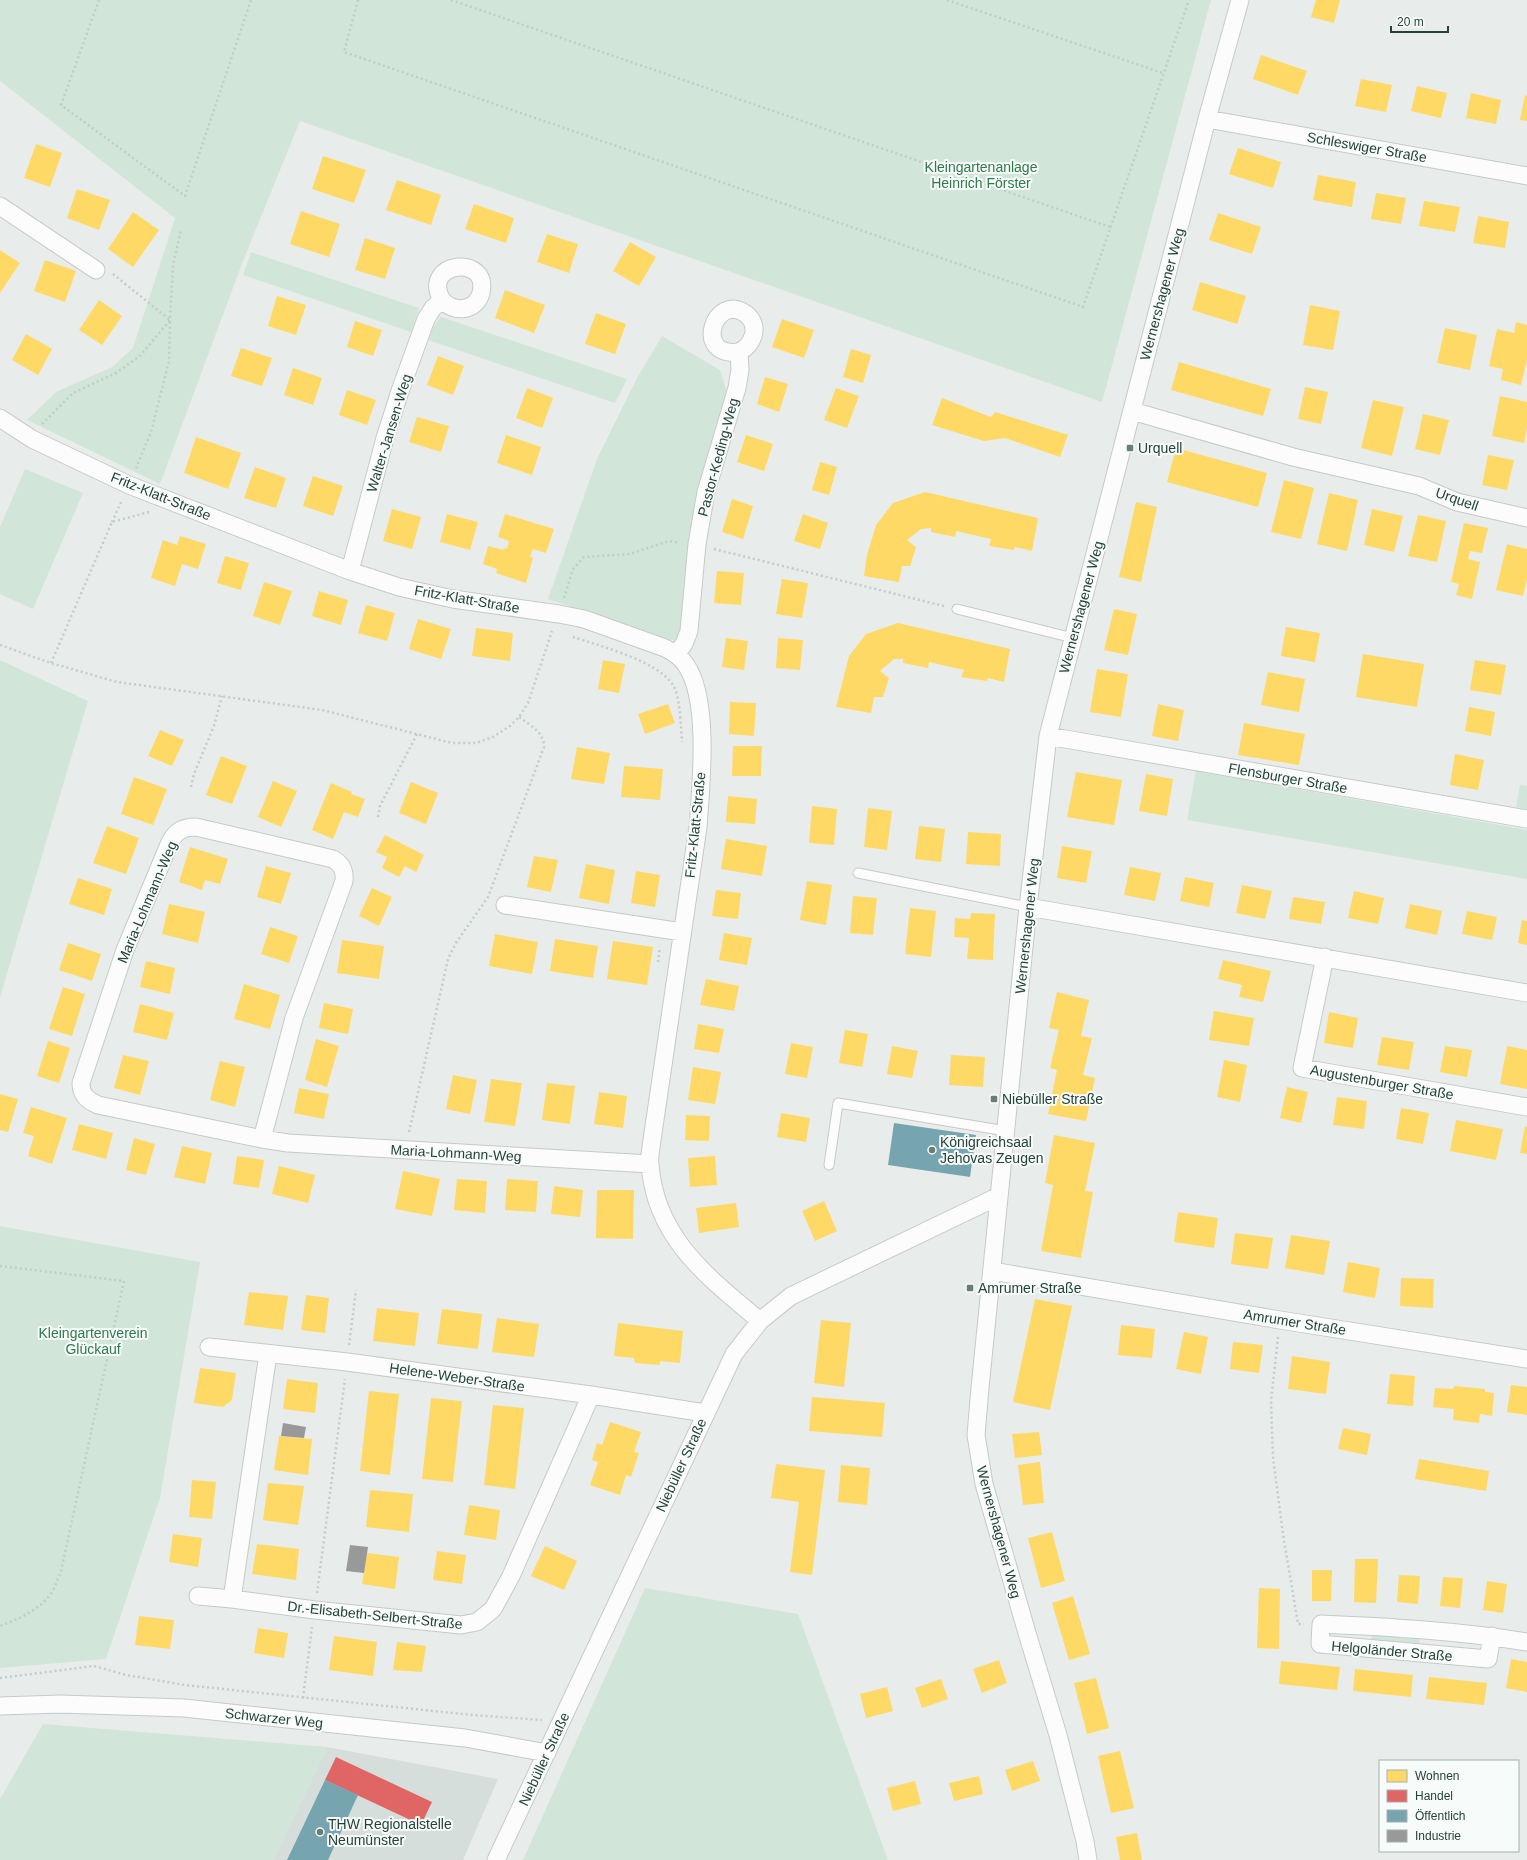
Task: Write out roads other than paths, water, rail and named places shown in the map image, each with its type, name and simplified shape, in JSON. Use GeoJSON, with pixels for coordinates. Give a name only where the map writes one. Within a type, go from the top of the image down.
{"type":"FeatureCollection","features":[{"type":"Feature","properties":{"kind":"street","name":"Wernershagener Weg"},"geometry":{"type":"LineString","coordinates":[[1088,1860],[1085,1841],[1058,1735],[984,1484],[976,1435],[1028,907],[1048,736],[1072,638],[1207,119],[1240,0]]}},
{"type":"Feature","properties":{"kind":"street","name":"Schleswiger Straße"},"geometry":{"type":"LineString","coordinates":[[1207,119],[1527,176]]}},
{"type":"Feature","properties":{"kind":"street"},"geometry":{"type":"LineString","coordinates":[[0,206],[96,270]]}},
{"type":"Feature","properties":{"kind":"street","name":"Walter-Jansen-Weg"},"geometry":{"type":"LineString","coordinates":[[350,571],[385,438],[400,391],[426,319],[433,308],[442,300]]}},
{"type":"Feature","properties":{"kind":"street","name":"Pastor-Keding-Weg"},"geometry":{"type":"LineString","coordinates":[[676,654],[684,644],[690,631],[697,544],[706,492],[737,388],[740,370],[739,352]]}},
{"type":"Feature","properties":{"kind":"street","name":"Urquell"},"geometry":{"type":"LineString","coordinates":[[1132,411],[1293,458],[1419,486],[1457,502],[1527,518]]}},
{"type":"Feature","properties":{"kind":"street","name":"Fritz-Klatt-Straße"},"geometry":{"type":"LineString","coordinates":[[0,418],[32,439],[129,485],[350,571],[399,587],[452,599],[559,614],[591,622],[665,648],[676,654],[686,663],[697,691],[701,755],[698,827],[652,1140],[650,1164],[653,1185],[659,1205],[670,1227],[688,1256],[701,1271],[760,1321]]}},
{"type":"Feature","properties":{"kind":"street","name":"Flensburger Straße"},"geometry":{"type":"LineString","coordinates":[[1048,736],[1527,819]]}},
{"type":"Feature","properties":{"kind":"street","name":"Maria-Lohmann-Weg"},"geometry":{"type":"LineString","coordinates":[[262,1139],[294,1018],[345,875],[341,865],[333,859],[196,827],[188,827],[180,830],[174,835],[170,842],[125,950],[81,1083],[81,1091],[85,1098],[98,1105],[262,1139],[288,1143],[650,1164]]}},
{"type":"Feature","properties":{"kind":"street"},"geometry":{"type":"LineString","coordinates":[[505,905],[682,932]]}},
{"type":"Feature","properties":{"kind":"street"},"geometry":{"type":"LineString","coordinates":[[1028,907],[1527,993]]}},
{"type":"Feature","properties":{"kind":"street","name":"Augustenburger Straße"},"geometry":{"type":"LineString","coordinates":[[1325,957],[1302,1068],[1527,1107]]}},
{"type":"Feature","properties":{"kind":"street","name":"Niebüller Straße"},"geometry":{"type":"LineString","coordinates":[[496,1860],[734,1354],[760,1321],[791,1296],[999,1196]]}},
{"type":"Feature","properties":{"kind":"street","name":"Amrumer Straße"},"geometry":{"type":"LineString","coordinates":[[992,1271],[1280,1320],[1527,1359]]}},
{"type":"Feature","properties":{"kind":"street","name":"Helene-Weber-Straße"},"geometry":{"type":"LineString","coordinates":[[209,1347],[347,1362],[592,1395],[705,1413]]}},
{"type":"Feature","properties":{"kind":"street"},"geometry":{"type":"LineString","coordinates":[[232,1599],[268,1354]]}},
{"type":"Feature","properties":{"kind":"street","name":"Dr.-Elisabeth-Selbert-Straße"},"geometry":{"type":"LineString","coordinates":[[198,1596],[461,1625],[477,1622],[493,1609],[511,1576],[592,1395]]}},
{"type":"Feature","properties":{"kind":"street","name":"Helgoländer Straße"},"geometry":{"type":"LineString","coordinates":[[1492,1636],[1488,1659],[1320,1644],[1321,1624],[1387,1627],[1492,1636],[1527,1642]]}},
{"type":"Feature","properties":{"kind":"street","name":"Schwarzer Weg"},"geometry":{"type":"LineString","coordinates":[[0,1706],[60,1704],[184,1708],[464,1738],[547,1753]]}},
{"type":"Feature","properties":{"kind":"lane"},"geometry":{"type":"LineString","coordinates":[[957,609],[1072,638]]}},
{"type":"Feature","properties":{"kind":"lane"},"geometry":{"type":"LineString","coordinates":[[858,873],[1028,907]]}},
{"type":"Feature","properties":{"kind":"lane"},"geometry":{"type":"LineString","coordinates":[[829,1164],[838,1103],[1006,1132]]}},
{"type":"Feature","properties":{"kind":"place","name":"Urquell"},"geometry":{"type":"Point","coordinates":[1130,448]}},
{"type":"Feature","properties":{"kind":"place","name":"Niebüller Straße"},"geometry":{"type":"Point","coordinates":[994,1099]}},
{"type":"Feature","properties":{"kind":"place","name":"Königreichsaal Jehovas Zeugen"},"geometry":{"type":"Point","coordinates":[932,1150]}},
{"type":"Feature","properties":{"kind":"place","name":"Amrumer Straße"},"geometry":{"type":"Point","coordinates":[970,1288]}},
{"type":"Feature","properties":{"kind":"place","name":"THW Regionalstelle Neumünster"},"geometry":{"type":"Point","coordinates":[320,1832]}},
{"type":"Feature","properties":{"kind":"park label","name":"Kleingartenanlage Heinrich Förster"},"geometry":{"type":"Point","coordinates":[981,176]}},
{"type":"Feature","properties":{"kind":"park label","name":"Kleingartenverein Glückauf"},"geometry":{"type":"Point","coordinates":[93,1342]}}]}
